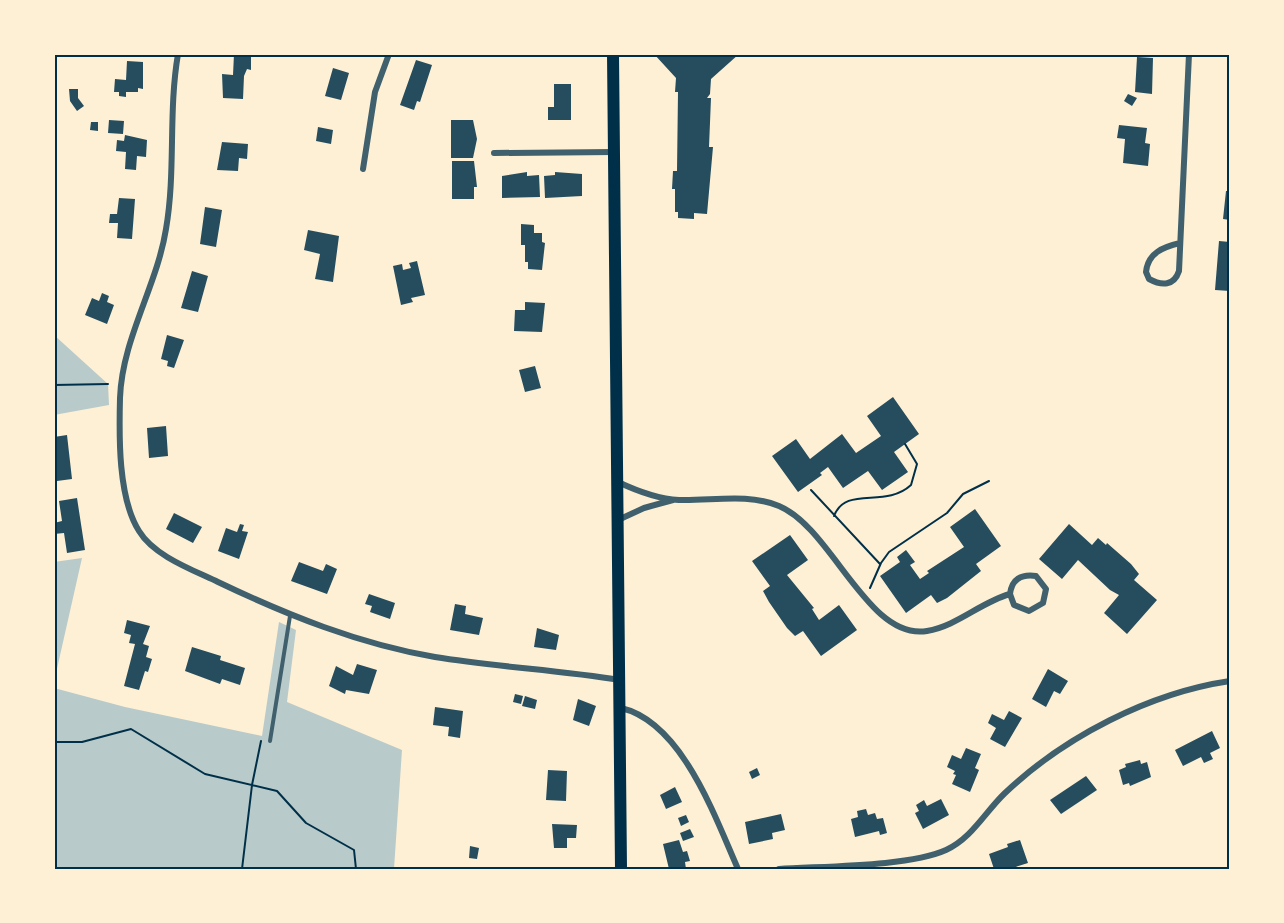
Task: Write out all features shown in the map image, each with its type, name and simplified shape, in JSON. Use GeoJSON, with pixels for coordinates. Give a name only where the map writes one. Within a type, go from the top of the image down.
{"type":"FeatureCollection","features":[{"type":"Feature","properties":{"kind":"main road"},"geometry":{"type":"LineString","coordinates":[[613,54],[621,869]]}},
{"type":"Feature","properties":{"kind":"street"},"geometry":{"type":"LineString","coordinates":[[178,54],[173,93],[166,229],[159,263],[126,359],[121,389],[121,449],[127,501],[139,531],[159,549],[196,571],[290,615],[394,648],[434,657],[620,680]]}},
{"type":"Feature","properties":{"kind":"street"},"geometry":{"type":"LineString","coordinates":[[363,169],[375,92],[389,54]]}},
{"type":"Feature","properties":{"kind":"street"},"geometry":{"type":"LineString","coordinates":[[1180,243],[1162,249],[1149,259],[1146,272],[1149,279],[1161,284],[1174,281],[1179,270],[1189,54]]}},
{"type":"Feature","properties":{"kind":"street"},"geometry":{"type":"LineString","coordinates":[[494,153],[614,152]]}},
{"type":"Feature","properties":{"kind":"street"},"geometry":{"type":"LineString","coordinates":[[617,482],[644,493],[676,500],[755,500],[784,508],[805,522],[819,537],[865,595],[892,624],[919,632],[941,627],[979,605],[1010,594]]}},
{"type":"Feature","properties":{"kind":"street"},"geometry":{"type":"LineString","coordinates":[[618,520],[644,508],[676,500]]}},
{"type":"Feature","properties":{"kind":"street"},"geometry":{"type":"LineString","coordinates":[[1027,574],[1041,580],[1047,596],[1038,609],[1029,611],[1014,605],[1010,594],[1014,581],[1027,574]]}},
{"type":"Feature","properties":{"kind":"street"},"geometry":{"type":"LineString","coordinates":[[779,869],[914,859],[947,849],[967,836],[1005,793],[1023,778],[1098,727],[1172,693],[1230,681]]}},
{"type":"Feature","properties":{"kind":"street"},"geometry":{"type":"LineString","coordinates":[[621,708],[646,718],[671,743],[701,787],[738,869]]}},
{"type":"Feature","properties":{"kind":"lane"},"geometry":{"type":"LineString","coordinates":[[270,741],[290,615]]}},
{"type":"Feature","properties":{"kind":"path"},"geometry":{"type":"LineString","coordinates":[[54,386],[108,384]]}},
{"type":"Feature","properties":{"kind":"path"},"geometry":{"type":"LineString","coordinates":[[834,516],[839,505],[845,500],[886,497],[900,493],[911,485],[916,475],[917,464],[905,444]]}},
{"type":"Feature","properties":{"kind":"path"},"geometry":{"type":"LineString","coordinates":[[865,595],[880,564],[890,552],[947,513],[963,494],[989,481]]}},
{"type":"Feature","properties":{"kind":"path"},"geometry":{"type":"LineString","coordinates":[[811,490],[880,564]]}},
{"type":"Feature","properties":{"kind":"path"},"geometry":{"type":"LineString","coordinates":[[54,742],[82,742],[131,729],[205,774],[277,791],[306,823],[354,850],[356,869]]}},
{"type":"Feature","properties":{"kind":"path"},"geometry":{"type":"LineString","coordinates":[[242,869],[252,785],[262,736]]}},
{"type":"Feature","properties":{"kind":"shaded area"},"geometry":{"type":"Polygon","coordinates":[[[54,335],[108,384],[109,405],[54,415],[54,335]]]}},
{"type":"Feature","properties":{"kind":"shaded area"},"geometry":{"type":"Polygon","coordinates":[[[82,558],[54,682],[54,562],[82,558]]]}},
{"type":"Feature","properties":{"kind":"shaded area"},"geometry":{"type":"Polygon","coordinates":[[[279,622],[296,630],[287,702],[402,750],[394,869],[54,869],[54,688],[125,707],[262,736],[279,622]]]}},
{"type":"Feature","properties":{"kind":"building"},"geometry":{"type":"Polygon","coordinates":[[[234,54],[251,54],[251,70],[247,69],[244,76],[243,99],[223,98],[222,74],[233,75],[234,54]]]}},
{"type":"Feature","properties":{"kind":"building"},"geometry":{"type":"Polygon","coordinates":[[[654,54],[739,54],[711,79],[710,94],[707,98],[711,98],[709,147],[713,147],[707,214],[694,213],[694,219],[678,218],[678,212],[675,212],[675,189],[672,189],[673,171],[677,171],[678,92],[675,92],[676,78],[654,54]]]}},
{"type":"Feature","properties":{"kind":"building"},"geometry":{"type":"Polygon","coordinates":[[[1137,57],[1153,58],[1152,94],[1135,92],[1137,57]]]}},
{"type":"Feature","properties":{"kind":"building"},"geometry":{"type":"Polygon","coordinates":[[[416,60],[432,65],[420,102],[417,101],[414,110],[400,105],[416,60]]]}},
{"type":"Feature","properties":{"kind":"building"},"geometry":{"type":"Polygon","coordinates":[[[127,61],[143,62],[143,89],[138,88],[138,92],[126,92],[126,97],[119,96],[119,92],[114,92],[115,79],[126,80],[127,61]]]}},
{"type":"Feature","properties":{"kind":"building"},"geometry":{"type":"Polygon","coordinates":[[[333,68],[349,73],[341,100],[325,96],[333,68]]]}},
{"type":"Feature","properties":{"kind":"building"},"geometry":{"type":"Polygon","coordinates":[[[554,84],[571,84],[571,120],[548,120],[548,107],[554,107],[554,84]]]}},
{"type":"Feature","properties":{"kind":"building"},"geometry":{"type":"Polygon","coordinates":[[[69,89],[78,89],[78,98],[84,106],[77,111],[70,101],[69,89]]]}},
{"type":"Feature","properties":{"kind":"building"},"geometry":{"type":"Polygon","coordinates":[[[1128,94],[1137,98],[1132,106],[1124,101],[1128,94]]]}},
{"type":"Feature","properties":{"kind":"building"},"geometry":{"type":"Polygon","coordinates":[[[109,120],[124,121],[123,134],[108,133],[109,120]]]}},
{"type":"Feature","properties":{"kind":"building"},"geometry":{"type":"Polygon","coordinates":[[[451,120],[473,120],[477,139],[473,158],[451,158],[451,120]]]}},
{"type":"Feature","properties":{"kind":"building"},"geometry":{"type":"Polygon","coordinates":[[[91,122],[98,122],[98,131],[90,130],[91,122]]]}},
{"type":"Feature","properties":{"kind":"building"},"geometry":{"type":"Polygon","coordinates":[[[1228,122],[1230,122],[1230,139],[1227,139],[1228,122]]]}},
{"type":"Feature","properties":{"kind":"building"},"geometry":{"type":"Polygon","coordinates":[[[1119,125],[1147,128],[1145,143],[1150,144],[1148,166],[1123,163],[1125,139],[1117,138],[1119,125]]]}},
{"type":"Feature","properties":{"kind":"building"},"geometry":{"type":"Polygon","coordinates":[[[318,127],[333,130],[331,144],[316,141],[318,127]]]}},
{"type":"Feature","properties":{"kind":"building"},"geometry":{"type":"Polygon","coordinates":[[[125,135],[147,140],[146,157],[137,156],[136,170],[125,169],[126,152],[116,151],[117,140],[124,141],[125,135]]]}},
{"type":"Feature","properties":{"kind":"building"},"geometry":{"type":"Polygon","coordinates":[[[222,142],[248,144],[247,159],[239,158],[238,171],[217,170],[222,142]]]}},
{"type":"Feature","properties":{"kind":"building"},"geometry":{"type":"Polygon","coordinates":[[[452,161],[474,161],[477,187],[474,187],[474,199],[452,199],[452,161]]]}},
{"type":"Feature","properties":{"kind":"building"},"geometry":{"type":"Polygon","coordinates":[[[527,172],[527,176],[539,175],[540,197],[502,198],[502,176],[527,172]]]}},
{"type":"Feature","properties":{"kind":"building"},"geometry":{"type":"Polygon","coordinates":[[[555,172],[582,174],[582,196],[545,198],[544,176],[555,175],[555,172]]]}},
{"type":"Feature","properties":{"kind":"building"},"geometry":{"type":"Polygon","coordinates":[[[1226,191],[1230,191],[1230,220],[1223,219],[1226,191]]]}},
{"type":"Feature","properties":{"kind":"building"},"geometry":{"type":"Polygon","coordinates":[[[119,198],[135,199],[132,239],[117,238],[118,223],[109,223],[110,214],[117,214],[119,198]]]}},
{"type":"Feature","properties":{"kind":"building"},"geometry":{"type":"Polygon","coordinates":[[[205,207],[222,210],[216,247],[200,244],[205,207]]]}},
{"type":"Feature","properties":{"kind":"building"},"geometry":{"type":"Polygon","coordinates":[[[521,224],[534,225],[534,233],[542,233],[542,242],[545,243],[542,270],[528,269],[528,262],[525,262],[525,245],[521,245],[521,224]]]}},
{"type":"Feature","properties":{"kind":"building"},"geometry":{"type":"Polygon","coordinates":[[[308,230],[339,236],[333,282],[315,279],[320,254],[304,250],[308,230]]]}},
{"type":"Feature","properties":{"kind":"building"},"geometry":{"type":"Polygon","coordinates":[[[1219,241],[1230,242],[1230,291],[1215,290],[1219,241]]]}},
{"type":"Feature","properties":{"kind":"building"},"geometry":{"type":"Polygon","coordinates":[[[417,261],[425,295],[411,298],[413,302],[401,305],[393,266],[402,264],[403,270],[411,268],[409,263],[417,261]]]}},
{"type":"Feature","properties":{"kind":"building"},"geometry":{"type":"Polygon","coordinates":[[[192,271],[208,276],[198,312],[181,308],[192,271]]]}},
{"type":"Feature","properties":{"kind":"building"},"geometry":{"type":"Polygon","coordinates":[[[102,293],[109,296],[107,302],[114,305],[107,324],[85,315],[92,298],[99,301],[102,293]]]}},
{"type":"Feature","properties":{"kind":"building"},"geometry":{"type":"Polygon","coordinates":[[[525,302],[545,303],[542,332],[514,331],[515,310],[525,310],[525,302]]]}},
{"type":"Feature","properties":{"kind":"building"},"geometry":{"type":"Polygon","coordinates":[[[167,335],[184,340],[174,368],[167,366],[168,361],[161,359],[167,335]]]}},
{"type":"Feature","properties":{"kind":"building"},"geometry":{"type":"Polygon","coordinates":[[[535,366],[541,388],[525,392],[519,370],[535,366]]]}},
{"type":"Feature","properties":{"kind":"building"},"geometry":{"type":"Polygon","coordinates":[[[893,397],[919,434],[894,452],[908,472],[882,490],[868,471],[843,488],[828,467],[820,473],[822,475],[798,492],[772,456],[796,439],[810,459],[842,434],[856,453],[881,436],[867,416],[893,397]]]}},
{"type":"Feature","properties":{"kind":"building"},"geometry":{"type":"Polygon","coordinates":[[[166,426],[168,456],[149,458],[147,428],[166,426]]]}},
{"type":"Feature","properties":{"kind":"building"},"geometry":{"type":"Polygon","coordinates":[[[67,435],[72,479],[57,481],[54,469],[54,437],[67,435]]]}},
{"type":"Feature","properties":{"kind":"building"},"geometry":{"type":"Polygon","coordinates":[[[77,498],[85,550],[67,553],[64,533],[54,534],[54,523],[62,521],[59,501],[77,498]]]}},
{"type":"Feature","properties":{"kind":"building"},"geometry":{"type":"Polygon","coordinates":[[[975,509],[1001,546],[976,564],[981,571],[947,598],[937,603],[931,595],[906,613],[880,576],[900,562],[897,557],[906,550],[915,562],[910,565],[920,579],[929,573],[927,571],[964,547],[950,527],[975,509]]]}},
{"type":"Feature","properties":{"kind":"building"},"geometry":{"type":"Polygon","coordinates":[[[174,513],[202,527],[193,543],[166,529],[174,513]]]}},
{"type":"Feature","properties":{"kind":"building"},"geometry":{"type":"Polygon","coordinates":[[[240,524],[244,525],[242,531],[248,532],[239,559],[218,551],[226,528],[237,532],[240,524]]]}},
{"type":"Feature","properties":{"kind":"building"},"geometry":{"type":"Polygon","coordinates":[[[1069,524],[1092,545],[1098,538],[1106,545],[1107,543],[1131,564],[1139,574],[1134,580],[1157,600],[1127,634],[1104,613],[1119,595],[1110,590],[1078,560],[1062,579],[1039,559],[1069,524]]]}},
{"type":"Feature","properties":{"kind":"building"},"geometry":{"type":"Polygon","coordinates":[[[790,535],[808,560],[787,575],[814,608],[812,609],[819,620],[839,605],[857,630],[821,656],[803,631],[795,636],[787,628],[763,591],[770,586],[752,561],[790,535]]]}},
{"type":"Feature","properties":{"kind":"building"},"geometry":{"type":"Polygon","coordinates":[[[299,562],[323,571],[326,564],[337,569],[327,594],[291,581],[299,562]]]}},
{"type":"Feature","properties":{"kind":"building"},"geometry":{"type":"Polygon","coordinates":[[[369,594],[395,603],[390,619],[370,612],[372,606],[365,604],[369,594]]]}},
{"type":"Feature","properties":{"kind":"building"},"geometry":{"type":"Polygon","coordinates":[[[455,604],[466,606],[465,614],[483,618],[479,635],[450,630],[455,604]]]}},
{"type":"Feature","properties":{"kind":"building"},"geometry":{"type":"Polygon","coordinates":[[[127,620],[150,626],[143,644],[149,646],[146,657],[152,659],[148,672],[145,671],[139,690],[124,686],[135,644],[129,643],[131,635],[124,633],[127,620]]]}},
{"type":"Feature","properties":{"kind":"building"},"geometry":{"type":"Polygon","coordinates":[[[537,628],[559,635],[556,650],[534,647],[537,628]]]}},
{"type":"Feature","properties":{"kind":"building"},"geometry":{"type":"Polygon","coordinates":[[[192,647],[221,656],[220,660],[245,668],[240,685],[222,679],[220,684],[185,671],[192,647]]]}},
{"type":"Feature","properties":{"kind":"building"},"geometry":{"type":"Polygon","coordinates":[[[357,664],[377,670],[369,694],[346,690],[345,694],[329,686],[336,666],[353,675],[357,664]]]}},
{"type":"Feature","properties":{"kind":"building"},"geometry":{"type":"Polygon","coordinates":[[[1048,669],[1068,681],[1060,694],[1054,691],[1046,707],[1032,699],[1048,669]]]}},
{"type":"Feature","properties":{"kind":"building"},"geometry":{"type":"Polygon","coordinates":[[[515,694],[523,696],[521,704],[513,702],[515,694]]]}},
{"type":"Feature","properties":{"kind":"building"},"geometry":{"type":"Polygon","coordinates":[[[525,696],[537,700],[535,709],[522,706],[525,696]]]}},
{"type":"Feature","properties":{"kind":"building"},"geometry":{"type":"Polygon","coordinates":[[[578,699],[596,706],[589,726],[573,720],[578,699]]]}},
{"type":"Feature","properties":{"kind":"building"},"geometry":{"type":"Polygon","coordinates":[[[435,707],[463,711],[460,738],[448,736],[449,727],[433,725],[435,707]]]}},
{"type":"Feature","properties":{"kind":"building"},"geometry":{"type":"Polygon","coordinates":[[[1009,711],[1022,718],[1005,747],[990,739],[996,728],[988,723],[992,714],[1004,720],[1009,711]]]}},
{"type":"Feature","properties":{"kind":"building"},"geometry":{"type":"Polygon","coordinates":[[[1212,731],[1220,748],[1210,753],[1213,759],[1204,763],[1201,757],[1183,766],[1175,750],[1212,731]]]}},
{"type":"Feature","properties":{"kind":"building"},"geometry":{"type":"Polygon","coordinates":[[[966,748],[981,754],[975,768],[979,770],[970,792],[952,784],[956,775],[953,774],[955,771],[947,767],[952,755],[961,759],[966,748]]]}},
{"type":"Feature","properties":{"kind":"building"},"geometry":{"type":"Polygon","coordinates":[[[1140,760],[1141,764],[1147,762],[1151,777],[1130,786],[1129,783],[1123,785],[1119,770],[1126,767],[1125,764],[1140,760]]]}},
{"type":"Feature","properties":{"kind":"building"},"geometry":{"type":"Polygon","coordinates":[[[757,768],[760,775],[752,779],[749,772],[757,768]]]}},
{"type":"Feature","properties":{"kind":"building"},"geometry":{"type":"Polygon","coordinates":[[[548,770],[567,771],[566,801],[546,800],[548,770]]]}},
{"type":"Feature","properties":{"kind":"building"},"geometry":{"type":"Polygon","coordinates":[[[1086,776],[1097,790],[1061,814],[1050,800],[1086,776]]]}},
{"type":"Feature","properties":{"kind":"building"},"geometry":{"type":"Polygon","coordinates":[[[675,787],[682,802],[666,809],[660,795],[675,787]]]}},
{"type":"Feature","properties":{"kind":"building"},"geometry":{"type":"Polygon","coordinates":[[[941,799],[949,815],[923,829],[915,813],[919,811],[916,805],[924,800],[927,806],[941,799]]]}},
{"type":"Feature","properties":{"kind":"building"},"geometry":{"type":"Polygon","coordinates":[[[866,809],[868,815],[875,813],[877,819],[883,818],[887,833],[880,835],[879,831],[855,837],[851,819],[858,817],[857,811],[866,809]]]}},
{"type":"Feature","properties":{"kind":"building"},"geometry":{"type":"Polygon","coordinates":[[[781,814],[785,830],[772,833],[773,839],[749,844],[745,822],[781,814]]]}},
{"type":"Feature","properties":{"kind":"building"},"geometry":{"type":"Polygon","coordinates":[[[686,815],[689,822],[681,826],[678,818],[686,815]]]}},
{"type":"Feature","properties":{"kind":"building"},"geometry":{"type":"Polygon","coordinates":[[[552,824],[577,825],[576,838],[567,838],[567,848],[554,848],[552,824]]]}},
{"type":"Feature","properties":{"kind":"building"},"geometry":{"type":"Polygon","coordinates":[[[690,829],[694,837],[683,841],[680,833],[690,829]]]}},
{"type":"Feature","properties":{"kind":"building"},"geometry":{"type":"Polygon","coordinates":[[[679,840],[683,852],[687,851],[690,861],[685,862],[686,869],[669,869],[663,844],[679,840]]]}},
{"type":"Feature","properties":{"kind":"building"},"geometry":{"type":"Polygon","coordinates":[[[1020,840],[1028,863],[1009,869],[994,869],[989,854],[1020,840]]]}},
{"type":"Feature","properties":{"kind":"building"},"geometry":{"type":"Polygon","coordinates":[[[470,846],[479,848],[477,859],[469,858],[470,846]]]}}]}
